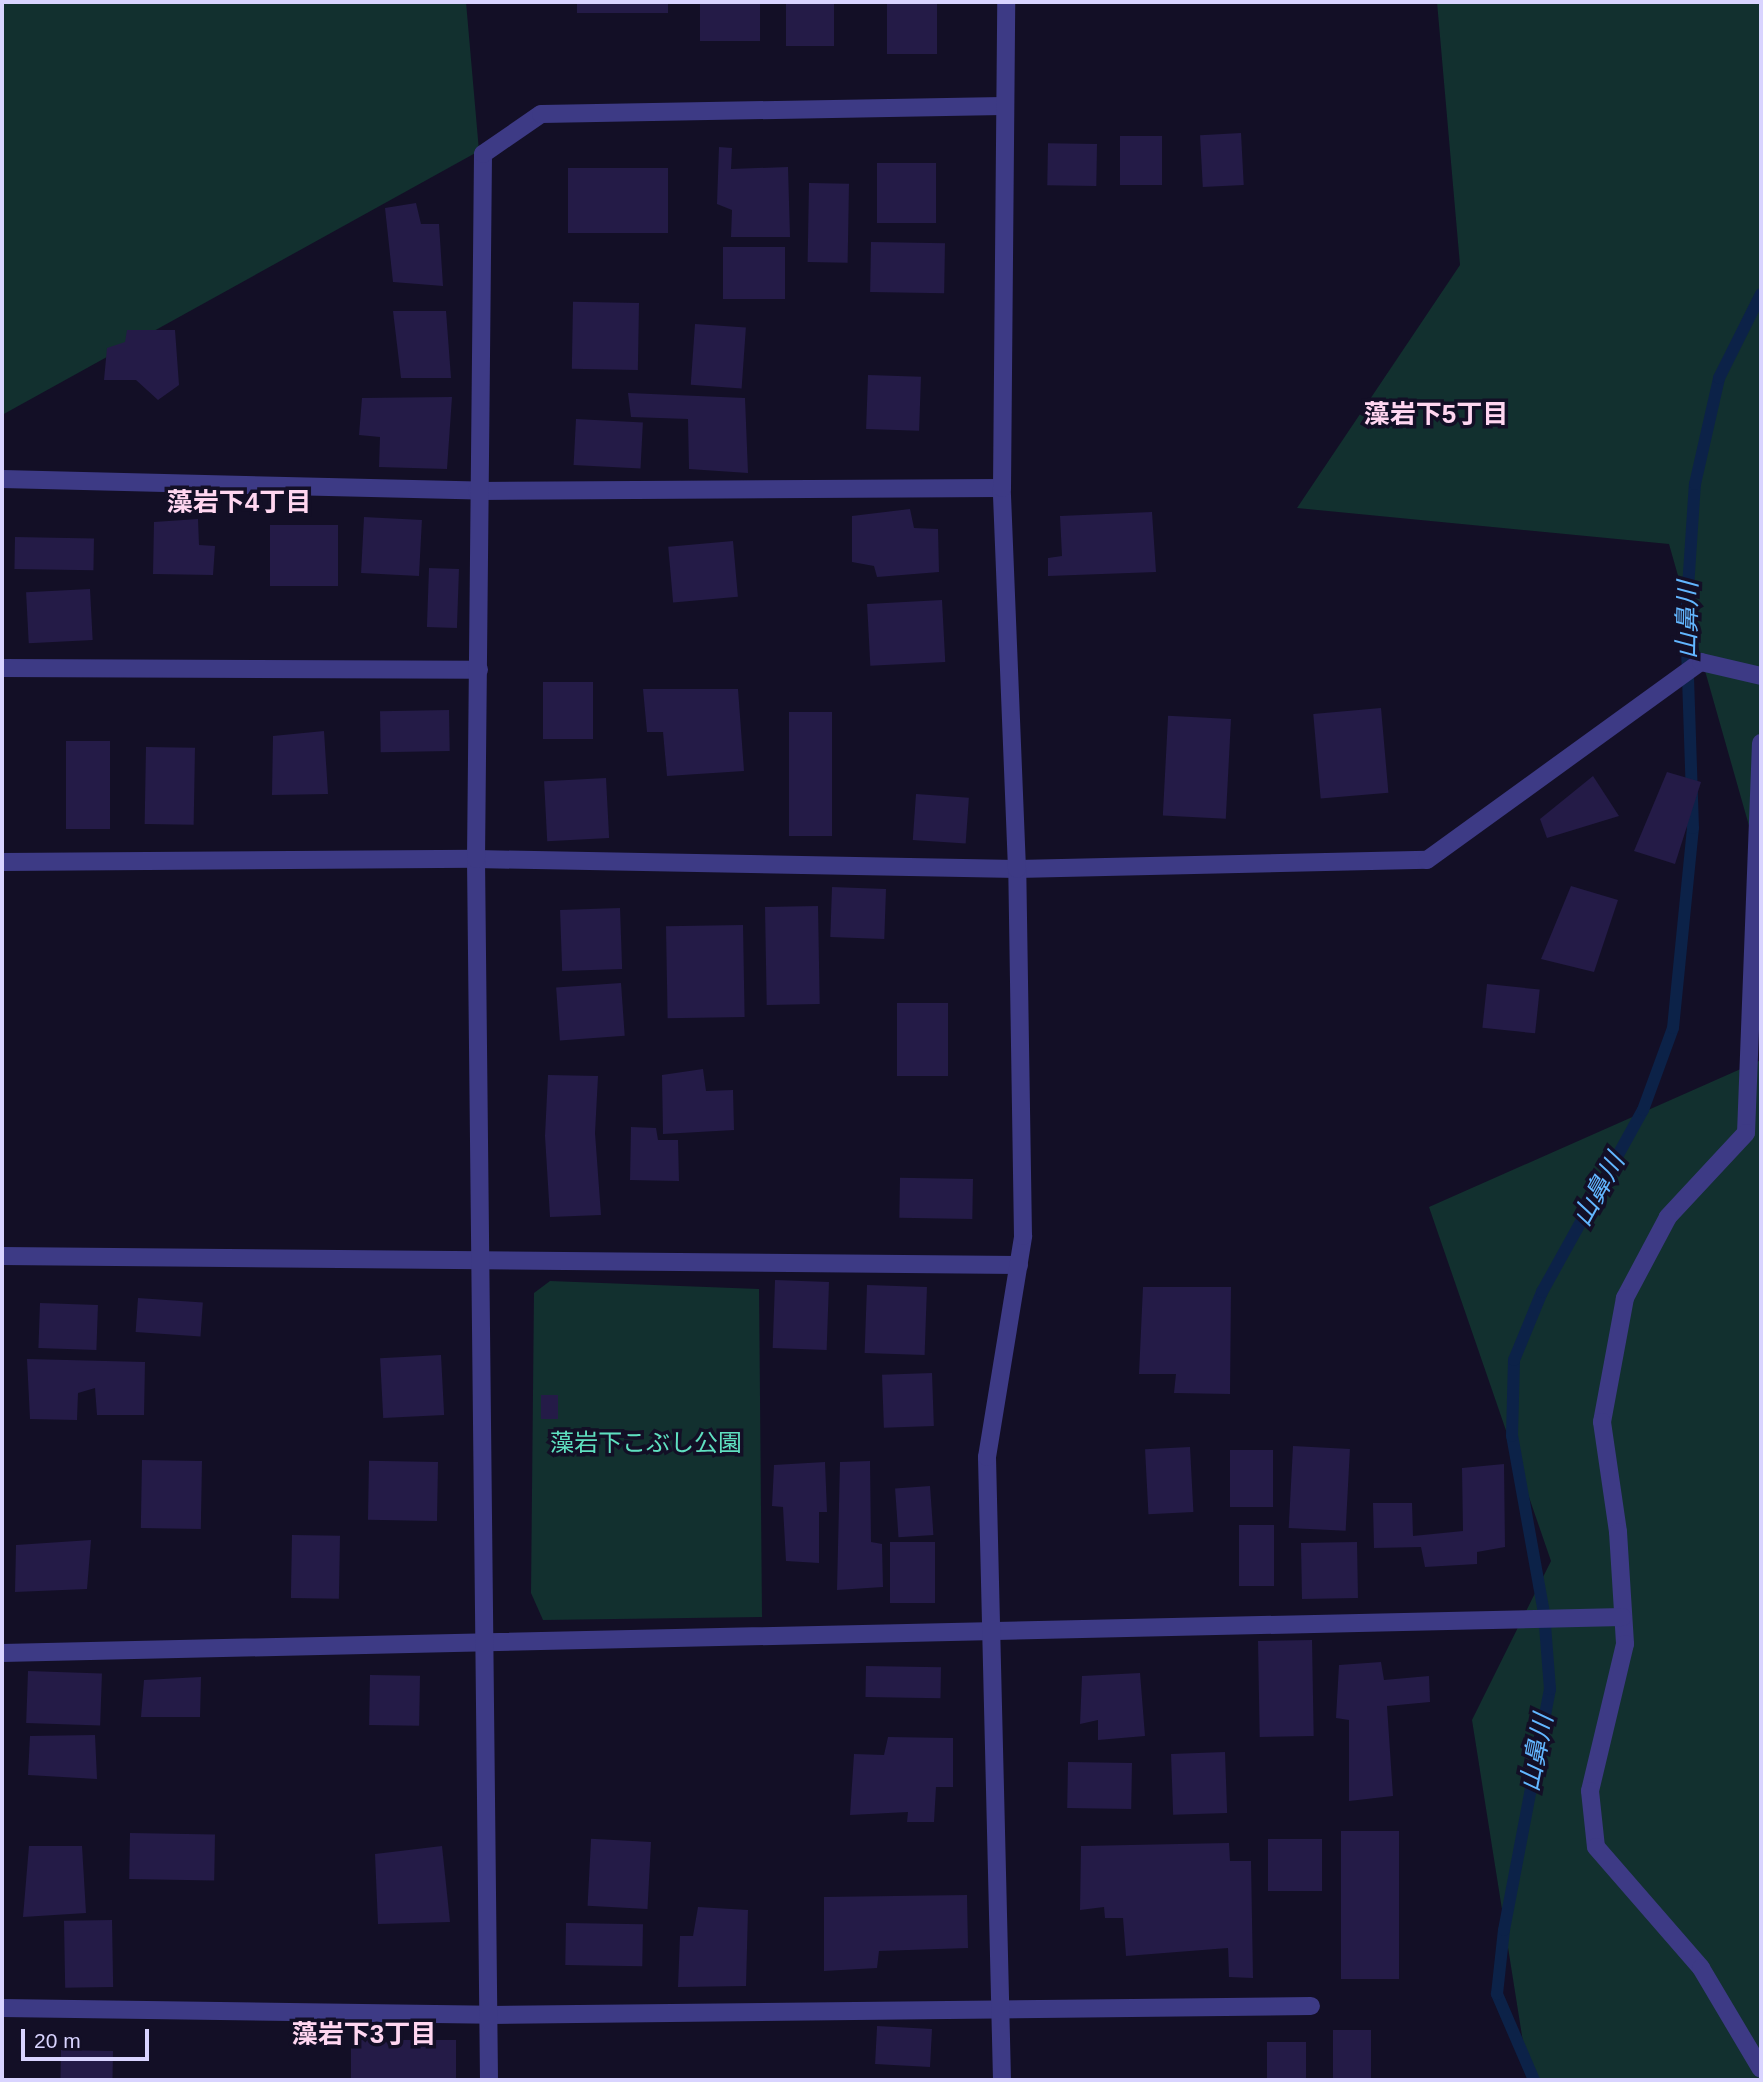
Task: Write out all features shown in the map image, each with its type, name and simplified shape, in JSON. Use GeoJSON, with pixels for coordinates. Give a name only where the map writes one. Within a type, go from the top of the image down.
{"type":"FeatureCollection","features":[{"type":"Feature","properties":{"kind":"street"},"geometry":{"type":"LineString","coordinates":[[1002,2080],[987,1457],[1023,1236],[1017,869],[1002,488],[1003,106],[1006,2]]}},
{"type":"Feature","properties":{"kind":"street"},"geometry":{"type":"LineString","coordinates":[[489,2080],[482,1644],[476,859],[479,670],[477,491],[483,155],[541,114],[1003,106]]}},
{"type":"Feature","properties":{"kind":"street"},"geometry":{"type":"LineString","coordinates":[[2,479],[477,491],[1002,488]]}},
{"type":"Feature","properties":{"kind":"street"},"geometry":{"type":"LineString","coordinates":[[2,862],[476,859],[1017,869],[1427,860],[1701,662],[1761,676]]}},
{"type":"Feature","properties":{"kind":"street"},"geometry":{"type":"LineString","coordinates":[[2,668],[479,670]]}},
{"type":"Feature","properties":{"kind":"street"},"geometry":{"type":"LineString","coordinates":[[1761,743],[1757,756],[1746,1133],[1668,1217],[1625,1298],[1602,1422],[1618,1532],[1625,1644],[1590,1791],[1596,1847],[1701,1968],[1761,2069]]}},
{"type":"Feature","properties":{"kind":"street"},"geometry":{"type":"LineString","coordinates":[[2,1256],[478,1263],[1018,1265]]}},
{"type":"Feature","properties":{"kind":"street"},"geometry":{"type":"LineString","coordinates":[[2,1653],[1623,1617]]}},
{"type":"Feature","properties":{"kind":"street"},"geometry":{"type":"LineString","coordinates":[[2,2008],[490,2015],[1001,2012],[1311,2006]]}},
{"type":"Feature","properties":{"kind":"green space"},"geometry":{"type":"Polygon","coordinates":[[[2,2],[466,2],[479,151],[2,415],[2,2]]]}},
{"type":"Feature","properties":{"kind":"green space"},"geometry":{"type":"Polygon","coordinates":[[[1437,2],[1761,2],[1761,868],[1669,544],[1297,508],[1460,265],[1437,2]]]}},
{"type":"Feature","properties":{"kind":"green space"},"geometry":{"type":"Polygon","coordinates":[[[1761,1060],[1761,2080],[1529,2080],[1472,1720],[1551,1561],[1429,1207],[1761,1060]]]}},
{"type":"Feature","properties":{"kind":"green space","name":"藻岩下こぶし公園"},"geometry":{"type":"Polygon","coordinates":[[[550,1281],[759,1289],[762,1617],[543,1620],[531,1593],[534,1293],[550,1281]]]}},
{"type":"Feature","properties":{"kind":"building"},"geometry":{"type":"Polygon","coordinates":[[[577,2],[668,2],[668,13],[577,13],[577,2]]]}},
{"type":"Feature","properties":{"kind":"building"},"geometry":{"type":"Polygon","coordinates":[[[700,2],[760,2],[760,41],[700,41],[700,2]]]}},
{"type":"Feature","properties":{"kind":"building"},"geometry":{"type":"Polygon","coordinates":[[[786,2],[834,2],[834,46],[786,46],[786,2]]]}},
{"type":"Feature","properties":{"kind":"building"},"geometry":{"type":"Polygon","coordinates":[[[887,2],[937,2],[937,54],[887,54],[887,2]]]}},
{"type":"Feature","properties":{"kind":"building"},"geometry":{"type":"Polygon","coordinates":[[[1241,133],[1244,185],[1203,187],[1200,135],[1241,133]]]}},
{"type":"Feature","properties":{"kind":"building"},"geometry":{"type":"Polygon","coordinates":[[[1120,136],[1162,136],[1162,185],[1120,185],[1120,136]]]}},
{"type":"Feature","properties":{"kind":"building"},"geometry":{"type":"Polygon","coordinates":[[[1048,143],[1097,144],[1096,186],[1047,185],[1048,143]]]}},
{"type":"Feature","properties":{"kind":"building"},"geometry":{"type":"Polygon","coordinates":[[[719,147],[732,148],[731,169],[788,167],[790,237],[731,237],[732,210],[717,204],[719,147]]]}},
{"type":"Feature","properties":{"kind":"building"},"geometry":{"type":"Polygon","coordinates":[[[877,163],[936,163],[936,223],[877,223],[877,163]]]}},
{"type":"Feature","properties":{"kind":"building"},"geometry":{"type":"Polygon","coordinates":[[[568,168],[668,168],[668,233],[568,233],[568,168]]]}},
{"type":"Feature","properties":{"kind":"building"},"geometry":{"type":"Polygon","coordinates":[[[809,183],[849,184],[848,263],[808,262],[809,183]]]}},
{"type":"Feature","properties":{"kind":"building"},"geometry":{"type":"Polygon","coordinates":[[[416,203],[421,224],[439,224],[443,286],[393,282],[385,208],[416,203]]]}},
{"type":"Feature","properties":{"kind":"building"},"geometry":{"type":"Polygon","coordinates":[[[871,242],[945,243],[944,293],[870,292],[871,242]]]}},
{"type":"Feature","properties":{"kind":"building"},"geometry":{"type":"Polygon","coordinates":[[[723,247],[785,247],[785,299],[723,299],[723,247]]]}},
{"type":"Feature","properties":{"kind":"building"},"geometry":{"type":"Polygon","coordinates":[[[573,302],[639,303],[638,370],[572,369],[573,302]]]}},
{"type":"Feature","properties":{"kind":"building"},"geometry":{"type":"Polygon","coordinates":[[[393,311],[446,311],[451,378],[401,378],[393,311]]]}},
{"type":"Feature","properties":{"kind":"building"},"geometry":{"type":"Polygon","coordinates":[[[695,324],[746,328],[742,388],[691,385],[695,324]]]}},
{"type":"Feature","properties":{"kind":"building"},"geometry":{"type":"Polygon","coordinates":[[[127,330],[175,330],[179,385],[158,400],[136,380],[104,380],[107,348],[125,342],[127,330]]]}},
{"type":"Feature","properties":{"kind":"building"},"geometry":{"type":"Polygon","coordinates":[[[868,375],[921,377],[919,431],[866,429],[868,375]]]}},
{"type":"Feature","properties":{"kind":"building"},"geometry":{"type":"Polygon","coordinates":[[[628,393],[745,398],[748,473],[689,469],[688,419],[631,417],[628,393]]]}},
{"type":"Feature","properties":{"kind":"building"},"geometry":{"type":"Polygon","coordinates":[[[452,397],[447,469],[379,467],[380,437],[359,435],[362,398],[452,397]]]}},
{"type":"Feature","properties":{"kind":"building"},"geometry":{"type":"Polygon","coordinates":[[[576,419],[643,423],[641,468],[574,465],[576,419]]]}},
{"type":"Feature","properties":{"kind":"building"},"geometry":{"type":"Polygon","coordinates":[[[910,509],[914,528],[938,529],[939,572],[877,577],[874,566],[852,562],[852,516],[910,509]]]}},
{"type":"Feature","properties":{"kind":"building"},"geometry":{"type":"Polygon","coordinates":[[[1152,512],[1156,572],[1048,576],[1048,558],[1062,556],[1060,516],[1152,512]]]}},
{"type":"Feature","properties":{"kind":"building"},"geometry":{"type":"Polygon","coordinates":[[[364,517],[422,520],[419,576],[361,573],[364,517]]]}},
{"type":"Feature","properties":{"kind":"building"},"geometry":{"type":"Polygon","coordinates":[[[198,519],[199,545],[215,546],[213,575],[153,574],[154,522],[198,519]]]}},
{"type":"Feature","properties":{"kind":"building"},"geometry":{"type":"Polygon","coordinates":[[[270,525],[338,525],[338,586],[270,586],[270,525]]]}},
{"type":"Feature","properties":{"kind":"building"},"geometry":{"type":"Polygon","coordinates":[[[15,537],[94,538],[93,570],[14,569],[15,537]]]}},
{"type":"Feature","properties":{"kind":"building"},"geometry":{"type":"Polygon","coordinates":[[[733,541],[738,597],[673,602],[668,547],[733,541]]]}},
{"type":"Feature","properties":{"kind":"building"},"geometry":{"type":"Polygon","coordinates":[[[429,568],[459,569],[457,628],[427,627],[429,568]]]}},
{"type":"Feature","properties":{"kind":"building"},"geometry":{"type":"Polygon","coordinates":[[[90,589],[93,640],[29,643],[26,592],[90,589]]]}},
{"type":"Feature","properties":{"kind":"building"},"geometry":{"type":"Polygon","coordinates":[[[942,600],[945,662],[870,666],[867,604],[942,600]]]}},
{"type":"Feature","properties":{"kind":"building"},"geometry":{"type":"Polygon","coordinates":[[[543,682],[593,682],[593,739],[543,739],[543,682]]]}},
{"type":"Feature","properties":{"kind":"building"},"geometry":{"type":"Polygon","coordinates":[[[643,689],[738,689],[744,771],[667,776],[663,732],[647,732],[643,689]]]}},
{"type":"Feature","properties":{"kind":"building"},"geometry":{"type":"Polygon","coordinates":[[[1381,708],[1388,793],[1321,799],[1313,714],[1381,708]]]}},
{"type":"Feature","properties":{"kind":"building"},"geometry":{"type":"Polygon","coordinates":[[[449,710],[450,751],[381,752],[380,711],[449,710]]]}},
{"type":"Feature","properties":{"kind":"building"},"geometry":{"type":"Polygon","coordinates":[[[789,712],[832,712],[832,836],[789,836],[789,712]]]}},
{"type":"Feature","properties":{"kind":"building"},"geometry":{"type":"Polygon","coordinates":[[[1168,716],[1231,719],[1226,819],[1163,816],[1168,716]]]}},
{"type":"Feature","properties":{"kind":"building"},"geometry":{"type":"Polygon","coordinates":[[[324,731],[328,794],[272,795],[273,736],[324,731]]]}},
{"type":"Feature","properties":{"kind":"building"},"geometry":{"type":"Polygon","coordinates":[[[66,741],[110,741],[110,829],[66,829],[66,741]]]}},
{"type":"Feature","properties":{"kind":"building"},"geometry":{"type":"Polygon","coordinates":[[[146,747],[195,748],[194,825],[145,824],[146,747]]]}},
{"type":"Feature","properties":{"kind":"building"},"geometry":{"type":"Polygon","coordinates":[[[1667,772],[1701,782],[1675,864],[1634,851],[1667,772]]]}},
{"type":"Feature","properties":{"kind":"building"},"geometry":{"type":"Polygon","coordinates":[[[1593,776],[1619,816],[1547,838],[1540,819],[1593,776]]]}},
{"type":"Feature","properties":{"kind":"building"},"geometry":{"type":"Polygon","coordinates":[[[606,778],[609,838],[547,841],[544,781],[606,778]]]}},
{"type":"Feature","properties":{"kind":"building"},"geometry":{"type":"Polygon","coordinates":[[[916,794],[969,798],[966,844],[913,840],[916,794]]]}},
{"type":"Feature","properties":{"kind":"building"},"geometry":{"type":"Polygon","coordinates":[[[1571,886],[1618,900],[1594,972],[1541,959],[1571,886]]]}},
{"type":"Feature","properties":{"kind":"building"},"geometry":{"type":"Polygon","coordinates":[[[832,887],[886,889],[884,939],[830,937],[832,887]]]}},
{"type":"Feature","properties":{"kind":"building"},"geometry":{"type":"Polygon","coordinates":[[[818,906],[820,1004],[767,1005],[765,907],[818,906]]]}},
{"type":"Feature","properties":{"kind":"building"},"geometry":{"type":"Polygon","coordinates":[[[620,908],[622,969],[562,971],[560,910],[620,908]]]}},
{"type":"Feature","properties":{"kind":"building"},"geometry":{"type":"Polygon","coordinates":[[[743,925],[745,1017],[668,1018],[666,926],[743,925]]]}},
{"type":"Feature","properties":{"kind":"building"},"geometry":{"type":"Polygon","coordinates":[[[621,983],[625,1036],[560,1040],[556,988],[621,983]]]}},
{"type":"Feature","properties":{"kind":"building"},"geometry":{"type":"Polygon","coordinates":[[[1487,984],[1540,990],[1535,1033],[1482,1028],[1487,984]]]}},
{"type":"Feature","properties":{"kind":"building"},"geometry":{"type":"Polygon","coordinates":[[[897,1003],[948,1003],[948,1076],[897,1076],[897,1003]]]}},
{"type":"Feature","properties":{"kind":"building"},"geometry":{"type":"Polygon","coordinates":[[[703,1069],[706,1091],[733,1090],[734,1130],[663,1134],[662,1075],[703,1069]]]}},
{"type":"Feature","properties":{"kind":"building"},"geometry":{"type":"Polygon","coordinates":[[[548,1075],[598,1076],[595,1133],[601,1215],[550,1217],[545,1136],[548,1075]]]}},
{"type":"Feature","properties":{"kind":"building"},"geometry":{"type":"Polygon","coordinates":[[[631,1127],[656,1128],[658,1140],[678,1140],[679,1181],[630,1180],[631,1127]]]}},
{"type":"Feature","properties":{"kind":"building"},"geometry":{"type":"Polygon","coordinates":[[[900,1178],[973,1179],[972,1219],[899,1218],[900,1178]]]}},
{"type":"Feature","properties":{"kind":"building"},"geometry":{"type":"Polygon","coordinates":[[[775,1280],[829,1282],[827,1350],[773,1348],[775,1280]]]}},
{"type":"Feature","properties":{"kind":"building"},"geometry":{"type":"Polygon","coordinates":[[[867,1285],[927,1287],[925,1355],[865,1353],[867,1285]]]}},
{"type":"Feature","properties":{"kind":"building"},"geometry":{"type":"Polygon","coordinates":[[[1143,1287],[1231,1287],[1230,1394],[1174,1393],[1176,1374],[1139,1374],[1143,1287]]]}},
{"type":"Feature","properties":{"kind":"building"},"geometry":{"type":"Polygon","coordinates":[[[138,1298],[203,1303],[200,1336],[136,1332],[138,1298]]]}},
{"type":"Feature","properties":{"kind":"building"},"geometry":{"type":"Polygon","coordinates":[[[40,1303],[98,1305],[96,1350],[38,1348],[40,1303]]]}},
{"type":"Feature","properties":{"kind":"building"},"geometry":{"type":"Polygon","coordinates":[[[441,1355],[444,1415],[383,1418],[380,1358],[441,1355]]]}},
{"type":"Feature","properties":{"kind":"building"},"geometry":{"type":"Polygon","coordinates":[[[27,1359],[145,1362],[144,1415],[97,1415],[95,1388],[78,1393],[77,1420],[30,1419],[27,1359]]]}},
{"type":"Feature","properties":{"kind":"building"},"geometry":{"type":"Polygon","coordinates":[[[932,1373],[934,1426],[884,1428],[882,1375],[932,1373]]]}},
{"type":"Feature","properties":{"kind":"building"},"geometry":{"type":"Polygon","coordinates":[[[541,1395],[558,1395],[558,1419],[541,1419],[541,1395]]]}},
{"type":"Feature","properties":{"kind":"building"},"geometry":{"type":"Polygon","coordinates":[[[1293,1446],[1350,1449],[1346,1531],[1289,1528],[1293,1446]]]}},
{"type":"Feature","properties":{"kind":"building"},"geometry":{"type":"Polygon","coordinates":[[[1190,1447],[1193,1512],[1148,1514],[1145,1449],[1190,1447]]]}},
{"type":"Feature","properties":{"kind":"building"},"geometry":{"type":"Polygon","coordinates":[[[1230,1450],[1273,1450],[1273,1507],[1230,1507],[1230,1450]]]}},
{"type":"Feature","properties":{"kind":"building"},"geometry":{"type":"Polygon","coordinates":[[[142,1460],[202,1461],[201,1529],[141,1528],[142,1460]]]}},
{"type":"Feature","properties":{"kind":"building"},"geometry":{"type":"Polygon","coordinates":[[[369,1461],[438,1462],[437,1521],[368,1520],[369,1461]]]}},
{"type":"Feature","properties":{"kind":"building"},"geometry":{"type":"Polygon","coordinates":[[[870,1461],[871,1542],[882,1544],[883,1587],[837,1590],[840,1462],[870,1461]]]}},
{"type":"Feature","properties":{"kind":"building"},"geometry":{"type":"Polygon","coordinates":[[[825,1462],[827,1512],[819,1512],[819,1563],[786,1561],[783,1507],[772,1506],[774,1465],[825,1462]]]}},
{"type":"Feature","properties":{"kind":"building"},"geometry":{"type":"Polygon","coordinates":[[[1504,1464],[1505,1547],[1477,1552],[1477,1564],[1425,1567],[1421,1547],[1374,1548],[1373,1503],[1412,1503],[1413,1536],[1463,1531],[1462,1468],[1504,1464]]]}},
{"type":"Feature","properties":{"kind":"building"},"geometry":{"type":"Polygon","coordinates":[[[930,1486],[933,1535],[899,1537],[895,1488],[930,1486]]]}},
{"type":"Feature","properties":{"kind":"building"},"geometry":{"type":"Polygon","coordinates":[[[1239,1525],[1274,1525],[1274,1586],[1239,1586],[1239,1525]]]}},
{"type":"Feature","properties":{"kind":"building"},"geometry":{"type":"Polygon","coordinates":[[[292,1535],[340,1536],[339,1599],[291,1598],[292,1535]]]}},
{"type":"Feature","properties":{"kind":"building"},"geometry":{"type":"Polygon","coordinates":[[[91,1540],[87,1589],[15,1592],[16,1545],[91,1540]]]}},
{"type":"Feature","properties":{"kind":"building"},"geometry":{"type":"Polygon","coordinates":[[[890,1542],[935,1542],[935,1603],[890,1603],[890,1542]]]}},
{"type":"Feature","properties":{"kind":"building"},"geometry":{"type":"Polygon","coordinates":[[[1357,1542],[1358,1598],[1302,1599],[1301,1543],[1357,1542]]]}},
{"type":"Feature","properties":{"kind":"building"},"geometry":{"type":"Polygon","coordinates":[[[1312,1640],[1314,1736],[1260,1737],[1258,1641],[1312,1640]]]}},
{"type":"Feature","properties":{"kind":"building"},"geometry":{"type":"Polygon","coordinates":[[[1381,1662],[1384,1680],[1429,1676],[1430,1702],[1387,1706],[1393,1796],[1349,1801],[1349,1720],[1336,1718],[1339,1665],[1381,1662]]]}},
{"type":"Feature","properties":{"kind":"building"},"geometry":{"type":"Polygon","coordinates":[[[866,1666],[941,1667],[940,1698],[865,1697],[866,1666]]]}},
{"type":"Feature","properties":{"kind":"building"},"geometry":{"type":"Polygon","coordinates":[[[28,1671],[102,1674],[100,1726],[26,1723],[28,1671]]]}},
{"type":"Feature","properties":{"kind":"building"},"geometry":{"type":"Polygon","coordinates":[[[1140,1673],[1145,1736],[1098,1740],[1098,1720],[1080,1724],[1082,1676],[1140,1673]]]}},
{"type":"Feature","properties":{"kind":"building"},"geometry":{"type":"Polygon","coordinates":[[[370,1675],[420,1676],[419,1726],[369,1725],[370,1675]]]}},
{"type":"Feature","properties":{"kind":"building"},"geometry":{"type":"Polygon","coordinates":[[[201,1677],[200,1717],[141,1717],[144,1680],[201,1677]]]}},
{"type":"Feature","properties":{"kind":"building"},"geometry":{"type":"Polygon","coordinates":[[[95,1735],[97,1779],[28,1775],[30,1736],[95,1735]]]}},
{"type":"Feature","properties":{"kind":"building"},"geometry":{"type":"Polygon","coordinates":[[[888,1737],[953,1738],[953,1787],[936,1787],[934,1822],[907,1822],[908,1812],[850,1815],[854,1754],[884,1755],[888,1737]]]}},
{"type":"Feature","properties":{"kind":"building"},"geometry":{"type":"Polygon","coordinates":[[[1225,1752],[1227,1813],[1173,1815],[1171,1754],[1225,1752]]]}},
{"type":"Feature","properties":{"kind":"building"},"geometry":{"type":"Polygon","coordinates":[[[1068,1762],[1132,1763],[1131,1809],[1067,1808],[1068,1762]]]}},
{"type":"Feature","properties":{"kind":"building"},"geometry":{"type":"Polygon","coordinates":[[[1341,1831],[1399,1831],[1399,1979],[1341,1979],[1341,1831]]]}},
{"type":"Feature","properties":{"kind":"building"},"geometry":{"type":"Polygon","coordinates":[[[130,1833],[215,1834],[214,1880],[129,1879],[130,1833]]]}},
{"type":"Feature","properties":{"kind":"building"},"geometry":{"type":"Polygon","coordinates":[[[591,1839],[651,1842],[647,1909],[588,1906],[591,1839]]]}},
{"type":"Feature","properties":{"kind":"building"},"geometry":{"type":"Polygon","coordinates":[[[1268,1839],[1322,1839],[1322,1891],[1268,1891],[1268,1839]]]}},
{"type":"Feature","properties":{"kind":"building"},"geometry":{"type":"Polygon","coordinates":[[[1229,1843],[1230,1861],[1251,1861],[1253,1978],[1229,1977],[1228,1948],[1126,1956],[1123,1918],[1105,1918],[1104,1907],[1080,1910],[1081,1846],[1229,1843]]]}},
{"type":"Feature","properties":{"kind":"building"},"geometry":{"type":"Polygon","coordinates":[[[29,1846],[82,1846],[86,1913],[23,1917],[29,1846]]]}},
{"type":"Feature","properties":{"kind":"building"},"geometry":{"type":"Polygon","coordinates":[[[442,1846],[450,1922],[378,1924],[375,1854],[442,1846]]]}},
{"type":"Feature","properties":{"kind":"building"},"geometry":{"type":"Polygon","coordinates":[[[967,1895],[968,1948],[879,1951],[877,1968],[824,1971],[824,1897],[967,1895]]]}},
{"type":"Feature","properties":{"kind":"building"},"geometry":{"type":"Polygon","coordinates":[[[698,1907],[748,1910],[746,1986],[678,1987],[680,1936],[693,1936],[698,1907]]]}},
{"type":"Feature","properties":{"kind":"building"},"geometry":{"type":"Polygon","coordinates":[[[112,1920],[113,1987],[65,1988],[64,1921],[112,1920]]]}},
{"type":"Feature","properties":{"kind":"building"},"geometry":{"type":"Polygon","coordinates":[[[566,1923],[643,1924],[642,1966],[565,1965],[566,1923]]]}},
{"type":"Feature","properties":{"kind":"building"},"geometry":{"type":"Polygon","coordinates":[[[877,2026],[932,2029],[930,2067],[875,2064],[877,2026]]]}},
{"type":"Feature","properties":{"kind":"building"},"geometry":{"type":"Polygon","coordinates":[[[1333,2030],[1371,2030],[1371,2080],[1333,2080],[1333,2030]]]}},
{"type":"Feature","properties":{"kind":"building"},"geometry":{"type":"Polygon","coordinates":[[[351,2040],[456,2040],[456,2080],[351,2080],[351,2040]]]}},
{"type":"Feature","properties":{"kind":"building"},"geometry":{"type":"Polygon","coordinates":[[[1267,2042],[1306,2042],[1306,2080],[1267,2080],[1267,2042]]]}},
{"type":"Feature","properties":{"kind":"building"},"geometry":{"type":"Polygon","coordinates":[[[61,2050],[113,2051],[112,2080],[60,2080],[61,2050]]]}},
{"type":"Feature","properties":{"kind":"waterway","name":"山鼻川"},"geometry":{"type":"LineString","coordinates":[[1534,2080],[1497,1994],[1504,1930],[1550,1689],[1544,1613],[1512,1436],[1514,1360],[1542,1292],[1643,1110],[1673,1028],[1693,828],[1686,618],[1695,484],[1719,378],[1761,294]]}},
{"type":"Feature","properties":{"kind":"district","name":"藻岩下5丁目"},"geometry":{"type":"Point","coordinates":[1436,415]}},
{"type":"Feature","properties":{"kind":"district","name":"藻岩下4丁目"},"geometry":{"type":"Point","coordinates":[239,503]}},
{"type":"Feature","properties":{"kind":"district","name":"藻岩下3丁目"},"geometry":{"type":"Point","coordinates":[364,2035]}}]}
